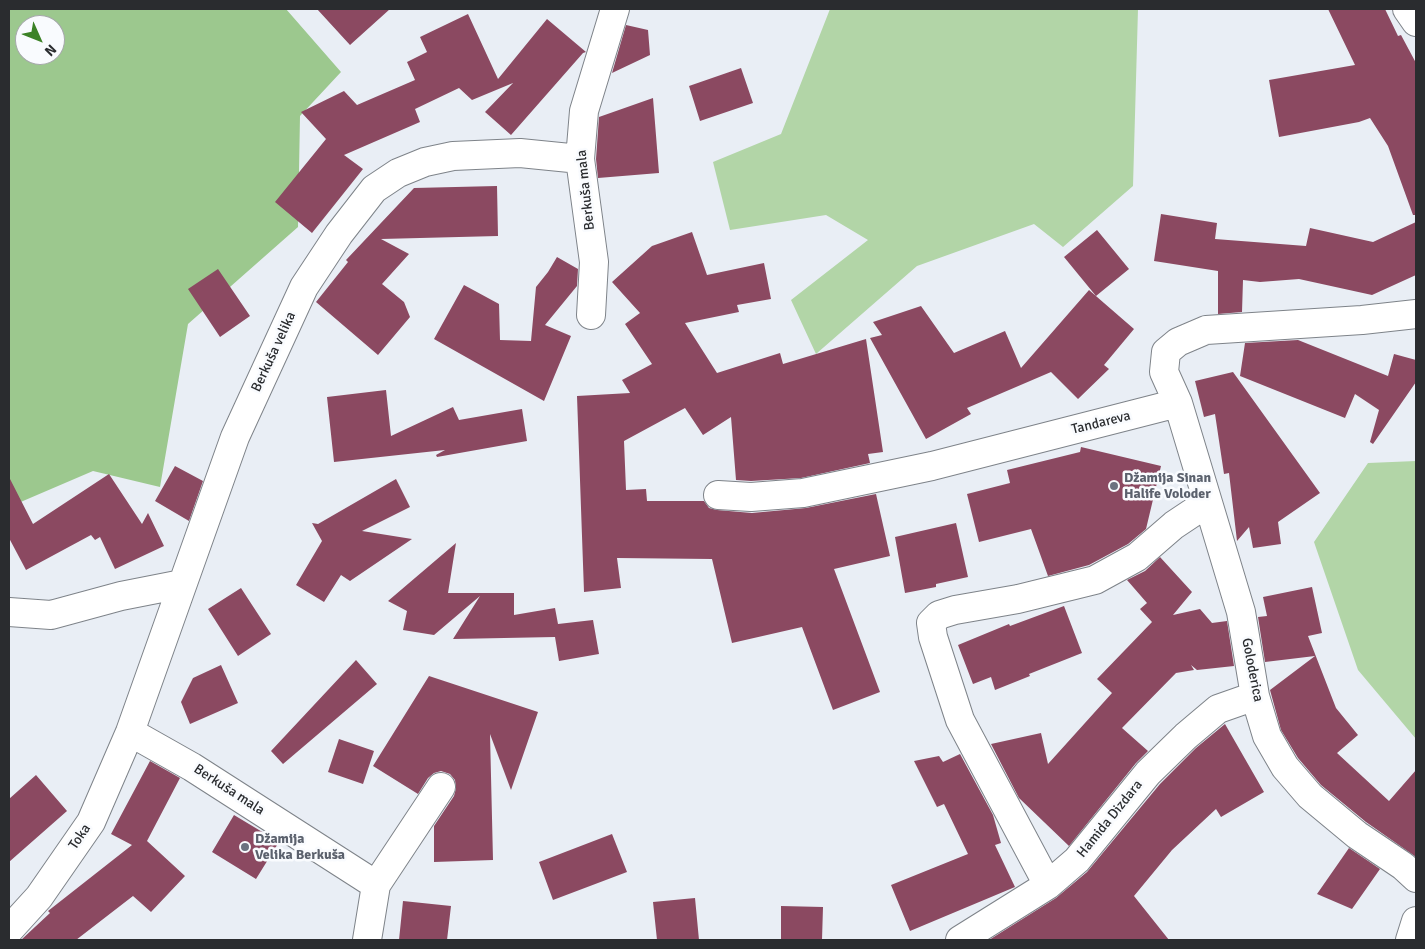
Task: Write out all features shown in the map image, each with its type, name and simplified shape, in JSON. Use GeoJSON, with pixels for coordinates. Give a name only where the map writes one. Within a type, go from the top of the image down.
{"type":"FeatureCollection","features":[{"type":"Feature","properties":{"kind":"street","name":"Berkuša mala"},"geometry":{"type":"LineString","coordinates":[[591,315],[594,262],[580,158],[584,111],[614,9]]}},
{"type":"Feature","properties":{"kind":"street"},"geometry":{"type":"LineString","coordinates":[[1407,9],[1416,22]]}},
{"type":"Feature","properties":{"kind":"street","name":"Berkuša velika"},"geometry":{"type":"LineString","coordinates":[[130,732],[235,437],[304,287],[339,234],[374,189],[398,173],[425,162],[453,156],[520,153],[580,158]]}},
{"type":"Feature","properties":{"kind":"street"},"geometry":{"type":"LineString","coordinates":[[1178,403],[1164,372],[1166,352],[1178,342],[1206,330],[1416,315]]}},
{"type":"Feature","properties":{"kind":"street","name":"Tandareva"},"geometry":{"type":"LineString","coordinates":[[718,495],[751,497],[803,493],[932,466],[1178,403]]}},
{"type":"Feature","properties":{"kind":"street","name":"Goloderica"},"geometry":{"type":"LineString","coordinates":[[1178,403],[1197,460],[1207,503],[1241,612],[1256,696],[1268,736],[1285,767],[1310,796],[1357,834],[1403,866],[1416,879]]}},
{"type":"Feature","properties":{"kind":"street"},"geometry":{"type":"LineString","coordinates":[[1048,885],[960,720],[933,637],[931,623],[939,615],[955,610],[1018,599],[1095,580],[1137,557],[1174,525],[1207,503]]}},
{"type":"Feature","properties":{"kind":"street"},"geometry":{"type":"LineString","coordinates":[[9,612],[51,614],[121,596],[182,584]]}},
{"type":"Feature","properties":{"kind":"street","name":"Hamida Dizdara"},"geometry":{"type":"LineString","coordinates":[[960,940],[1048,885],[1077,860],[1148,773],[1186,736],[1218,709],[1256,696]]}},
{"type":"Feature","properties":{"kind":"street","name":"Berkuša mala"},"geometry":{"type":"LineString","coordinates":[[130,732],[192,767],[376,885]]}},
{"type":"Feature","properties":{"kind":"street","name":"Toka"},"geometry":{"type":"LineString","coordinates":[[9,930],[40,896],[91,822],[130,732]]}},
{"type":"Feature","properties":{"kind":"street"},"geometry":{"type":"LineString","coordinates":[[366,940],[376,885],[441,787]]}},
{"type":"Feature","properties":{"kind":"street"},"geometry":{"type":"LineString","coordinates":[[1410,940],[1416,921]]}},
{"type":"Feature","properties":{"kind":"green space"},"geometry":{"type":"Polygon","coordinates":[[[9,9],[286,9],[341,72],[300,116],[298,227],[188,324],[160,487],[93,471],[9,507],[9,9]]]}},
{"type":"Feature","properties":{"kind":"green space"},"geometry":{"type":"Polygon","coordinates":[[[830,9],[1138,9],[1133,186],[1063,247],[1034,224],[917,266],[816,354],[791,300],[868,240],[826,215],[730,230],[713,162],[781,134],[830,9]]]}},
{"type":"Feature","properties":{"kind":"green space"},"geometry":{"type":"Polygon","coordinates":[[[1416,461],[1416,739],[1358,670],[1314,542],[1368,463],[1416,461]]]}},
{"type":"Feature","properties":{"kind":"building"},"geometry":{"type":"Polygon","coordinates":[[[317,9],[390,9],[350,45],[317,9]]]}},
{"type":"Feature","properties":{"kind":"building"},"geometry":{"type":"Polygon","coordinates":[[[1328,9],[1385,9],[1398,36],[1401,35],[1416,63],[1416,215],[1413,215],[1388,146],[1370,118],[1359,122],[1279,137],[1269,80],[1355,65],[1328,9]]]}},
{"type":"Feature","properties":{"kind":"building"},"geometry":{"type":"Polygon","coordinates":[[[468,14],[498,79],[547,19],[586,52],[583,53],[511,135],[485,112],[513,83],[472,100],[459,88],[415,109],[420,122],[344,155],[363,169],[312,233],[275,202],[326,139],[301,112],[344,91],[357,105],[415,80],[407,62],[427,52],[420,37],[468,14]]]}},
{"type":"Feature","properties":{"kind":"building"},"geometry":{"type":"Polygon","coordinates":[[[626,25],[648,30],[650,55],[612,73],[626,25]]]}},
{"type":"Feature","properties":{"kind":"building"},"geometry":{"type":"Polygon","coordinates":[[[741,68],[753,103],[700,121],[689,86],[741,68]]]}},
{"type":"Feature","properties":{"kind":"building"},"geometry":{"type":"Polygon","coordinates":[[[653,98],[659,173],[598,178],[596,159],[599,117],[653,98]]]}},
{"type":"Feature","properties":{"kind":"building"},"geometry":{"type":"Polygon","coordinates":[[[497,186],[498,236],[381,239],[409,254],[382,284],[404,302],[410,317],[378,355],[316,302],[348,262],[346,260],[414,188],[497,186]]]}},
{"type":"Feature","properties":{"kind":"building"},"geometry":{"type":"Polygon","coordinates":[[[1161,214],[1217,223],[1215,239],[1306,246],[1310,228],[1373,242],[1416,222],[1416,275],[1372,295],[1299,279],[1260,282],[1243,280],[1242,312],[1218,314],[1218,271],[1154,261],[1161,214]]]}},
{"type":"Feature","properties":{"kind":"building"},"geometry":{"type":"Polygon","coordinates":[[[1097,230],[1129,269],[1096,296],[1064,257],[1097,230]]]}},
{"type":"Feature","properties":{"kind":"building"},"geometry":{"type":"Polygon","coordinates":[[[692,232],[707,275],[764,263],[771,299],[737,305],[739,312],[685,323],[717,373],[780,353],[783,364],[866,339],[883,452],[868,454],[870,463],[801,478],[736,480],[731,417],[703,435],[685,408],[624,441],[626,490],[646,489],[647,501],[704,501],[709,508],[717,510],[752,513],[806,508],[876,494],[890,556],[834,569],[880,692],[833,710],[802,627],[732,643],[712,559],[617,558],[621,588],[584,592],[577,396],[630,393],[622,380],[652,364],[625,324],[640,313],[612,282],[652,246],[692,232]]]}},
{"type":"Feature","properties":{"kind":"building"},"geometry":{"type":"Polygon","coordinates":[[[557,257],[578,269],[577,286],[545,325],[571,336],[544,401],[434,339],[464,285],[499,304],[500,340],[531,341],[536,287],[557,257]]]}},
{"type":"Feature","properties":{"kind":"building"},"geometry":{"type":"Polygon","coordinates":[[[218,269],[250,316],[220,337],[188,289],[218,269]]]}},
{"type":"Feature","properties":{"kind":"building"},"geometry":{"type":"Polygon","coordinates":[[[1089,290],[1134,329],[1104,365],[1109,369],[1078,399],[1051,372],[967,408],[971,414],[926,439],[870,338],[882,335],[873,322],[921,306],[954,353],[1005,331],[1021,368],[1089,290]]]}},
{"type":"Feature","properties":{"kind":"building"},"geometry":{"type":"Polygon","coordinates":[[[1298,340],[1388,376],[1394,354],[1416,360],[1416,382],[1373,444],[1370,442],[1379,410],[1355,394],[1345,418],[1240,376],[1245,343],[1298,340]]]}},
{"type":"Feature","properties":{"kind":"building"},"geometry":{"type":"Polygon","coordinates":[[[1233,372],[1320,493],[1278,522],[1281,544],[1253,548],[1249,527],[1237,541],[1229,473],[1224,474],[1215,414],[1204,417],[1195,381],[1233,372]]]}},
{"type":"Feature","properties":{"kind":"building"},"geometry":{"type":"Polygon","coordinates":[[[386,390],[391,436],[453,407],[459,420],[522,409],[527,441],[437,457],[436,455],[445,450],[334,462],[327,397],[386,390]]]}},
{"type":"Feature","properties":{"kind":"building"},"geometry":{"type":"Polygon","coordinates":[[[1081,447],[1161,466],[1146,529],[1128,544],[1089,565],[1048,576],[1031,529],[979,542],[967,494],[1010,483],[1007,470],[1080,452],[1081,447]]]}},
{"type":"Feature","properties":{"kind":"building"},"geometry":{"type":"Polygon","coordinates":[[[175,466],[203,481],[189,521],[155,501],[175,466]]]}},
{"type":"Feature","properties":{"kind":"building"},"geometry":{"type":"Polygon","coordinates":[[[109,474],[142,524],[148,513],[164,546],[115,569],[100,537],[95,540],[91,535],[26,570],[9,538],[9,477],[33,524],[109,474]]]}},
{"type":"Feature","properties":{"kind":"building"},"geometry":{"type":"Polygon","coordinates":[[[396,479],[410,507],[362,531],[412,539],[350,581],[341,575],[324,602],[296,585],[322,541],[312,523],[318,524],[396,479]]]}},
{"type":"Feature","properties":{"kind":"building"},"geometry":{"type":"Polygon","coordinates":[[[956,523],[968,577],[936,584],[936,587],[905,593],[895,537],[956,523]]]}},
{"type":"Feature","properties":{"kind":"building"},"geometry":{"type":"Polygon","coordinates":[[[456,543],[448,593],[514,593],[514,615],[555,608],[558,624],[593,620],[599,654],[559,661],[555,637],[453,639],[480,596],[434,635],[403,630],[407,611],[388,601],[456,543]]]}},
{"type":"Feature","properties":{"kind":"building"},"geometry":{"type":"Polygon","coordinates":[[[1160,557],[1192,592],[1173,615],[1200,609],[1212,623],[1227,621],[1234,666],[1197,670],[1191,665],[1194,670],[1176,673],[1122,728],[1148,751],[1136,763],[1069,846],[1019,798],[991,744],[1041,733],[1048,764],[1112,693],[1097,679],[1152,622],[1140,609],[1147,603],[1127,580],[1145,571],[1160,557]]]}},
{"type":"Feature","properties":{"kind":"building"},"geometry":{"type":"Polygon","coordinates":[[[1312,587],[1322,633],[1308,636],[1336,708],[1358,735],[1337,753],[1389,801],[1416,770],[1416,857],[1366,822],[1321,785],[1298,758],[1281,730],[1270,690],[1315,656],[1265,662],[1258,617],[1267,616],[1263,597],[1312,587]]]}},
{"type":"Feature","properties":{"kind":"building"},"geometry":{"type":"Polygon","coordinates":[[[241,588],[271,634],[238,656],[208,609],[241,588]]]}},
{"type":"Feature","properties":{"kind":"building"},"geometry":{"type":"Polygon","coordinates":[[[1064,606],[1082,653],[995,690],[991,677],[973,684],[958,645],[1009,624],[1010,626],[1064,606]]]}},
{"type":"Feature","properties":{"kind":"building"},"geometry":{"type":"Polygon","coordinates":[[[356,660],[377,684],[283,764],[271,751],[356,660]]]}},
{"type":"Feature","properties":{"kind":"building"},"geometry":{"type":"Polygon","coordinates":[[[221,665],[238,703],[190,724],[181,702],[193,678],[221,665]]]}},
{"type":"Feature","properties":{"kind":"building"},"geometry":{"type":"Polygon","coordinates":[[[429,676],[538,712],[511,790],[490,734],[493,860],[434,862],[434,826],[454,796],[456,788],[455,780],[450,774],[441,771],[434,773],[428,778],[418,794],[373,766],[429,676]]]}},
{"type":"Feature","properties":{"kind":"building"},"geometry":{"type":"Polygon","coordinates":[[[1225,724],[1264,792],[1221,817],[1216,809],[1172,850],[1134,896],[1169,940],[989,940],[1056,898],[1087,872],[1160,784],[1196,748],[1225,724]]]}},
{"type":"Feature","properties":{"kind":"building"},"geometry":{"type":"Polygon","coordinates":[[[339,739],[374,751],[363,784],[328,772],[339,739]]]}},
{"type":"Feature","properties":{"kind":"building"},"geometry":{"type":"Polygon","coordinates":[[[960,754],[993,815],[1001,843],[995,845],[1015,887],[910,931],[891,885],[968,854],[944,804],[937,807],[914,761],[939,756],[943,762],[960,754]]]}},
{"type":"Feature","properties":{"kind":"building"},"geometry":{"type":"Polygon","coordinates":[[[150,761],[180,778],[147,841],[185,876],[151,912],[133,896],[76,940],[21,940],[50,913],[48,911],[132,845],[111,834],[150,761]]]}},
{"type":"Feature","properties":{"kind":"building"},"geometry":{"type":"Polygon","coordinates":[[[36,775],[67,811],[9,862],[9,799],[36,775]]]}},
{"type":"Feature","properties":{"kind":"building","name":"Džamija Velika Berkuša"},"geometry":{"type":"Polygon","coordinates":[[[234,815],[279,842],[256,879],[212,852],[234,815]]]}},
{"type":"Feature","properties":{"kind":"building"},"geometry":{"type":"Polygon","coordinates":[[[612,834],[627,872],[553,900],[539,862],[612,834]]]}},
{"type":"Feature","properties":{"kind":"building"},"geometry":{"type":"Polygon","coordinates":[[[1349,848],[1380,869],[1352,909],[1317,894],[1349,848]]]}},
{"type":"Feature","properties":{"kind":"building"},"geometry":{"type":"Polygon","coordinates":[[[695,898],[699,940],[657,940],[653,902],[695,898]]]}},
{"type":"Feature","properties":{"kind":"building"},"geometry":{"type":"Polygon","coordinates":[[[403,901],[451,906],[447,940],[399,940],[403,901]]]}},
{"type":"Feature","properties":{"kind":"building"},"geometry":{"type":"Polygon","coordinates":[[[781,906],[823,907],[822,940],[781,940],[781,906]]]}},
{"type":"Feature","properties":{"kind":"place","name":"Džamija Sinan Halife Voloder"},"geometry":{"type":"Point","coordinates":[1114,486]}},
{"type":"Feature","properties":{"kind":"place","name":"Džamija Velika Berkuša"},"geometry":{"type":"Point","coordinates":[245,847]}}]}
